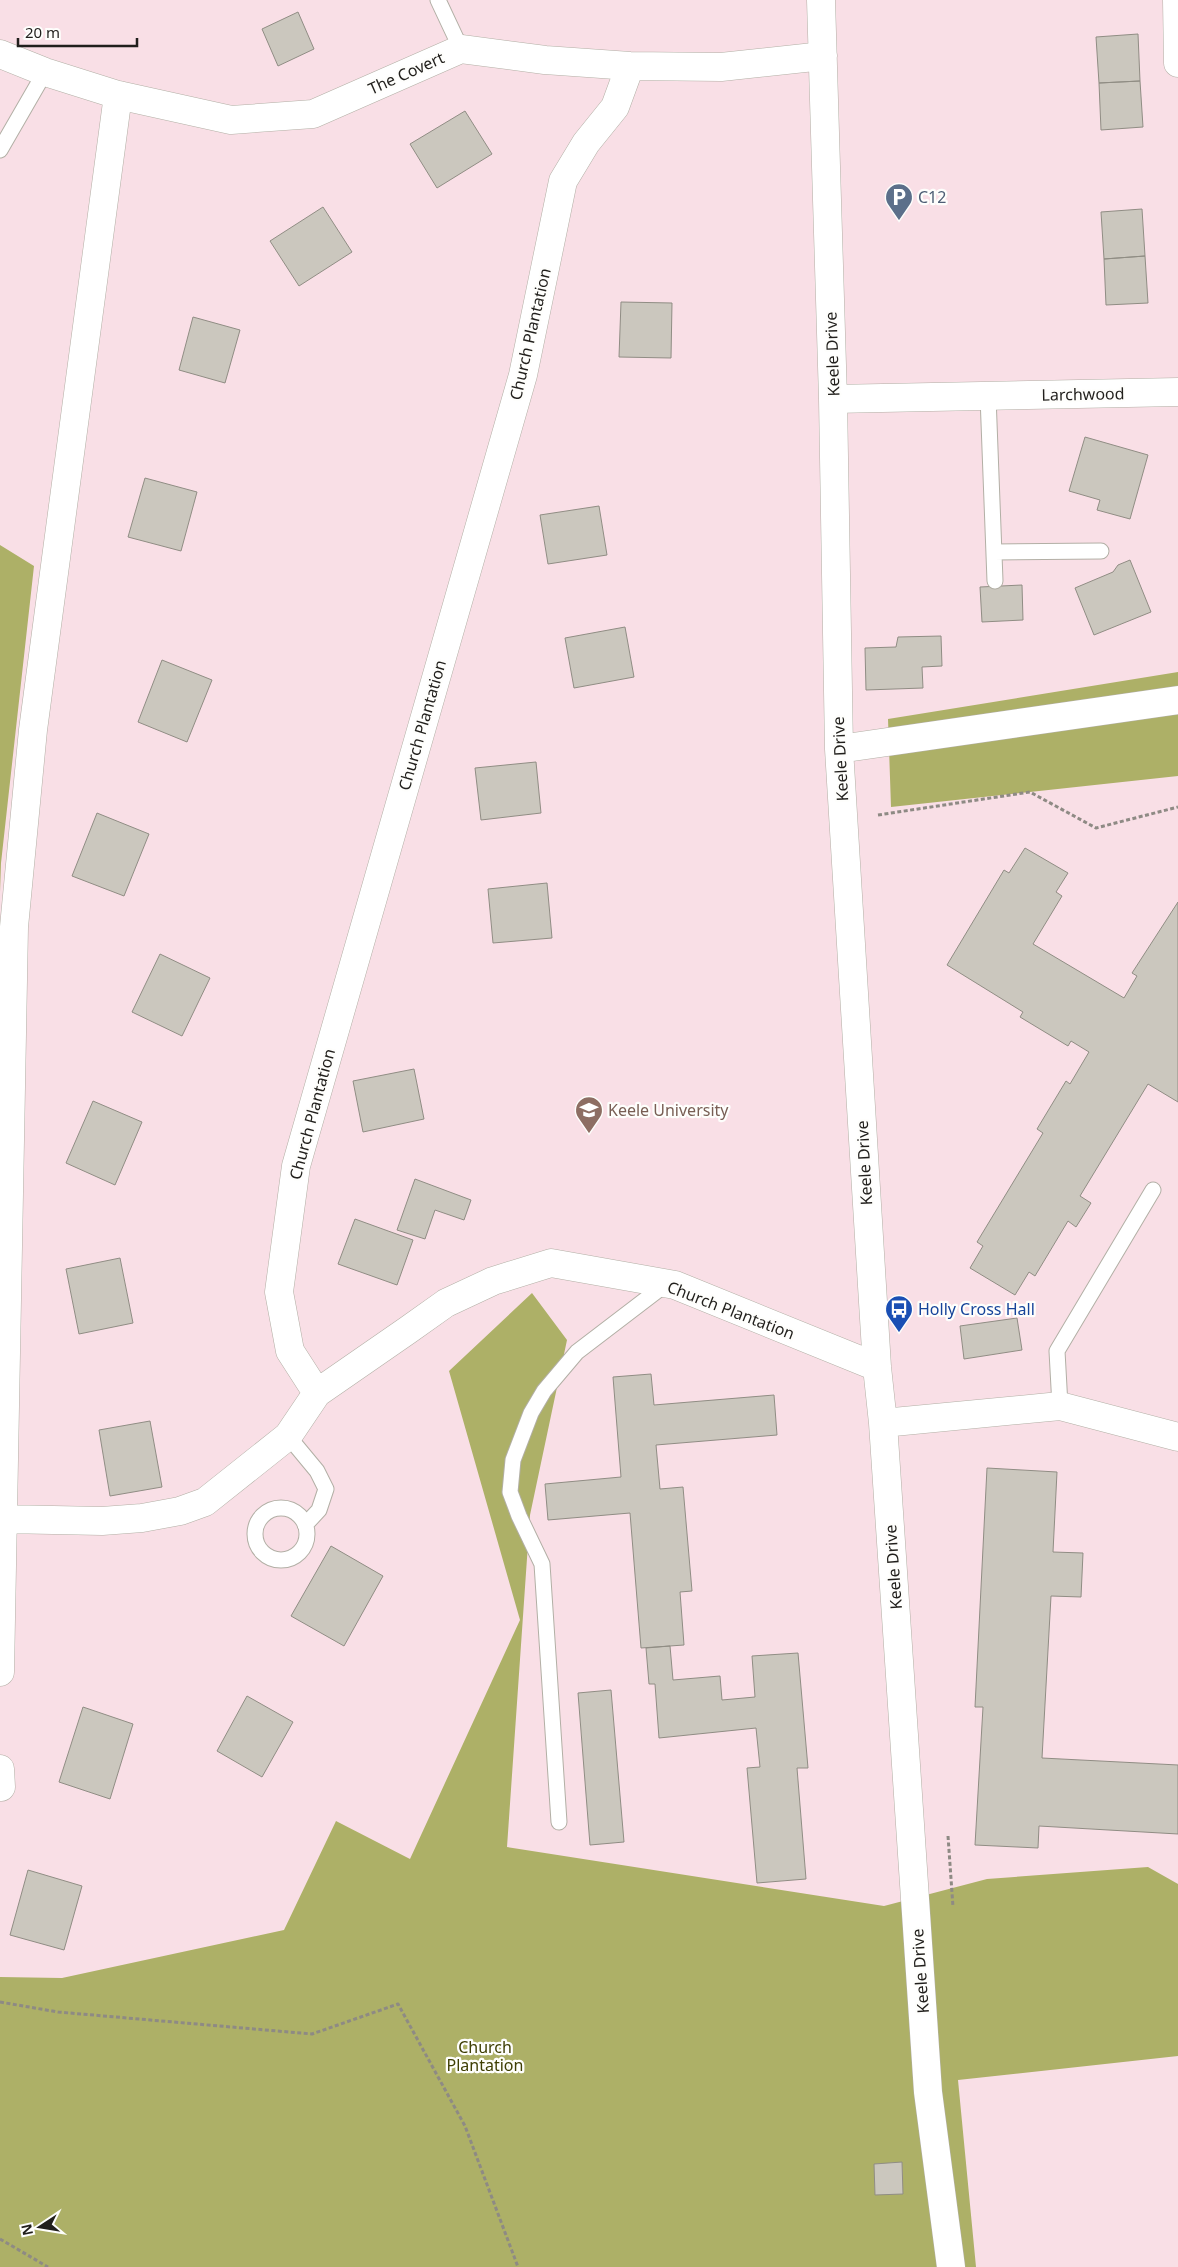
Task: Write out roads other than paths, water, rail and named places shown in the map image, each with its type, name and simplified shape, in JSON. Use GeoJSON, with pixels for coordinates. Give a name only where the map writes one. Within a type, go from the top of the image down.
{"type":"FeatureCollection","features":[{"type":"Feature","properties":{"kind":"street","name":"Keele Drive"},"geometry":{"type":"LineString","coordinates":[[821,0],[833,399],[839,749],[843,821],[876,1367],[883,1423],[928,2092],[950,2267]]}},
{"type":"Feature","properties":{"kind":"street"},"geometry":{"type":"LineString","coordinates":[[1177,0],[1178,63]]}},
{"type":"Feature","properties":{"kind":"street","name":"The Covert"},"geometry":{"type":"LineString","coordinates":[[0,54],[46,72],[118,95],[231,120],[314,114],[461,49],[545,60],[630,66],[721,67],[823,56]]}},
{"type":"Feature","properties":{"kind":"street","name":"Church Plantation"},"geometry":{"type":"LineString","coordinates":[[317,1393],[290,1351],[278,1292],[296,1166],[523,375],[563,181],[586,143],[615,107],[630,66]]}},
{"type":"Feature","properties":{"kind":"street"},"geometry":{"type":"LineString","coordinates":[[0,1672],[14,927],[33,730],[118,95]]}},
{"type":"Feature","properties":{"kind":"street","name":"Larchwood"},"geometry":{"type":"LineString","coordinates":[[833,399],[1178,392]]}},
{"type":"Feature","properties":{"kind":"street"},"geometry":{"type":"LineString","coordinates":[[839,749],[1178,700]]}},
{"type":"Feature","properties":{"kind":"street","name":"Church Plantation"},"geometry":{"type":"LineString","coordinates":[[4,1519],[102,1521],[142,1518],[180,1511],[205,1502],[288,1436],[317,1393],[446,1304],[493,1281],[551,1263],[675,1285],[876,1367]]}},
{"type":"Feature","properties":{"kind":"street"},"geometry":{"type":"LineString","coordinates":[[883,1423],[1060,1406],[1178,1437]]}},
{"type":"Feature","properties":{"kind":"lane"},"geometry":{"type":"LineString","coordinates":[[438,0],[461,49]]}},
{"type":"Feature","properties":{"kind":"lane"},"geometry":{"type":"LineString","coordinates":[[0,150],[46,72]]}},
{"type":"Feature","properties":{"kind":"lane"},"geometry":{"type":"LineString","coordinates":[[988,396],[995,581]]}},
{"type":"Feature","properties":{"kind":"lane"},"geometry":{"type":"LineString","coordinates":[[994,552],[1101,550]]}},
{"type":"Feature","properties":{"kind":"lane"},"geometry":{"type":"LineString","coordinates":[[1060,1406],[1057,1351],[1152,1190]]}},
{"type":"Feature","properties":{"kind":"lane"},"geometry":{"type":"LineString","coordinates":[[559,1822],[542,1564],[519,1516],[510,1492],[513,1460],[531,1413],[544,1391],[577,1352],[666,1284]]}},
{"type":"Feature","properties":{"kind":"lane"},"geometry":{"type":"LineString","coordinates":[[288,1436],[317,1471],[326,1489],[320,1510],[305,1525]]}},
{"type":"Feature","properties":{"kind":"place","name":"C12"},"geometry":{"type":"Point","coordinates":[899,221]}},
{"type":"Feature","properties":{"kind":"place","name":"Keele University"},"geometry":{"type":"Point","coordinates":[589,1134]}},
{"type":"Feature","properties":{"kind":"place","name":"Holly Cross Hall"},"geometry":{"type":"Point","coordinates":[899,1333]}}]}
